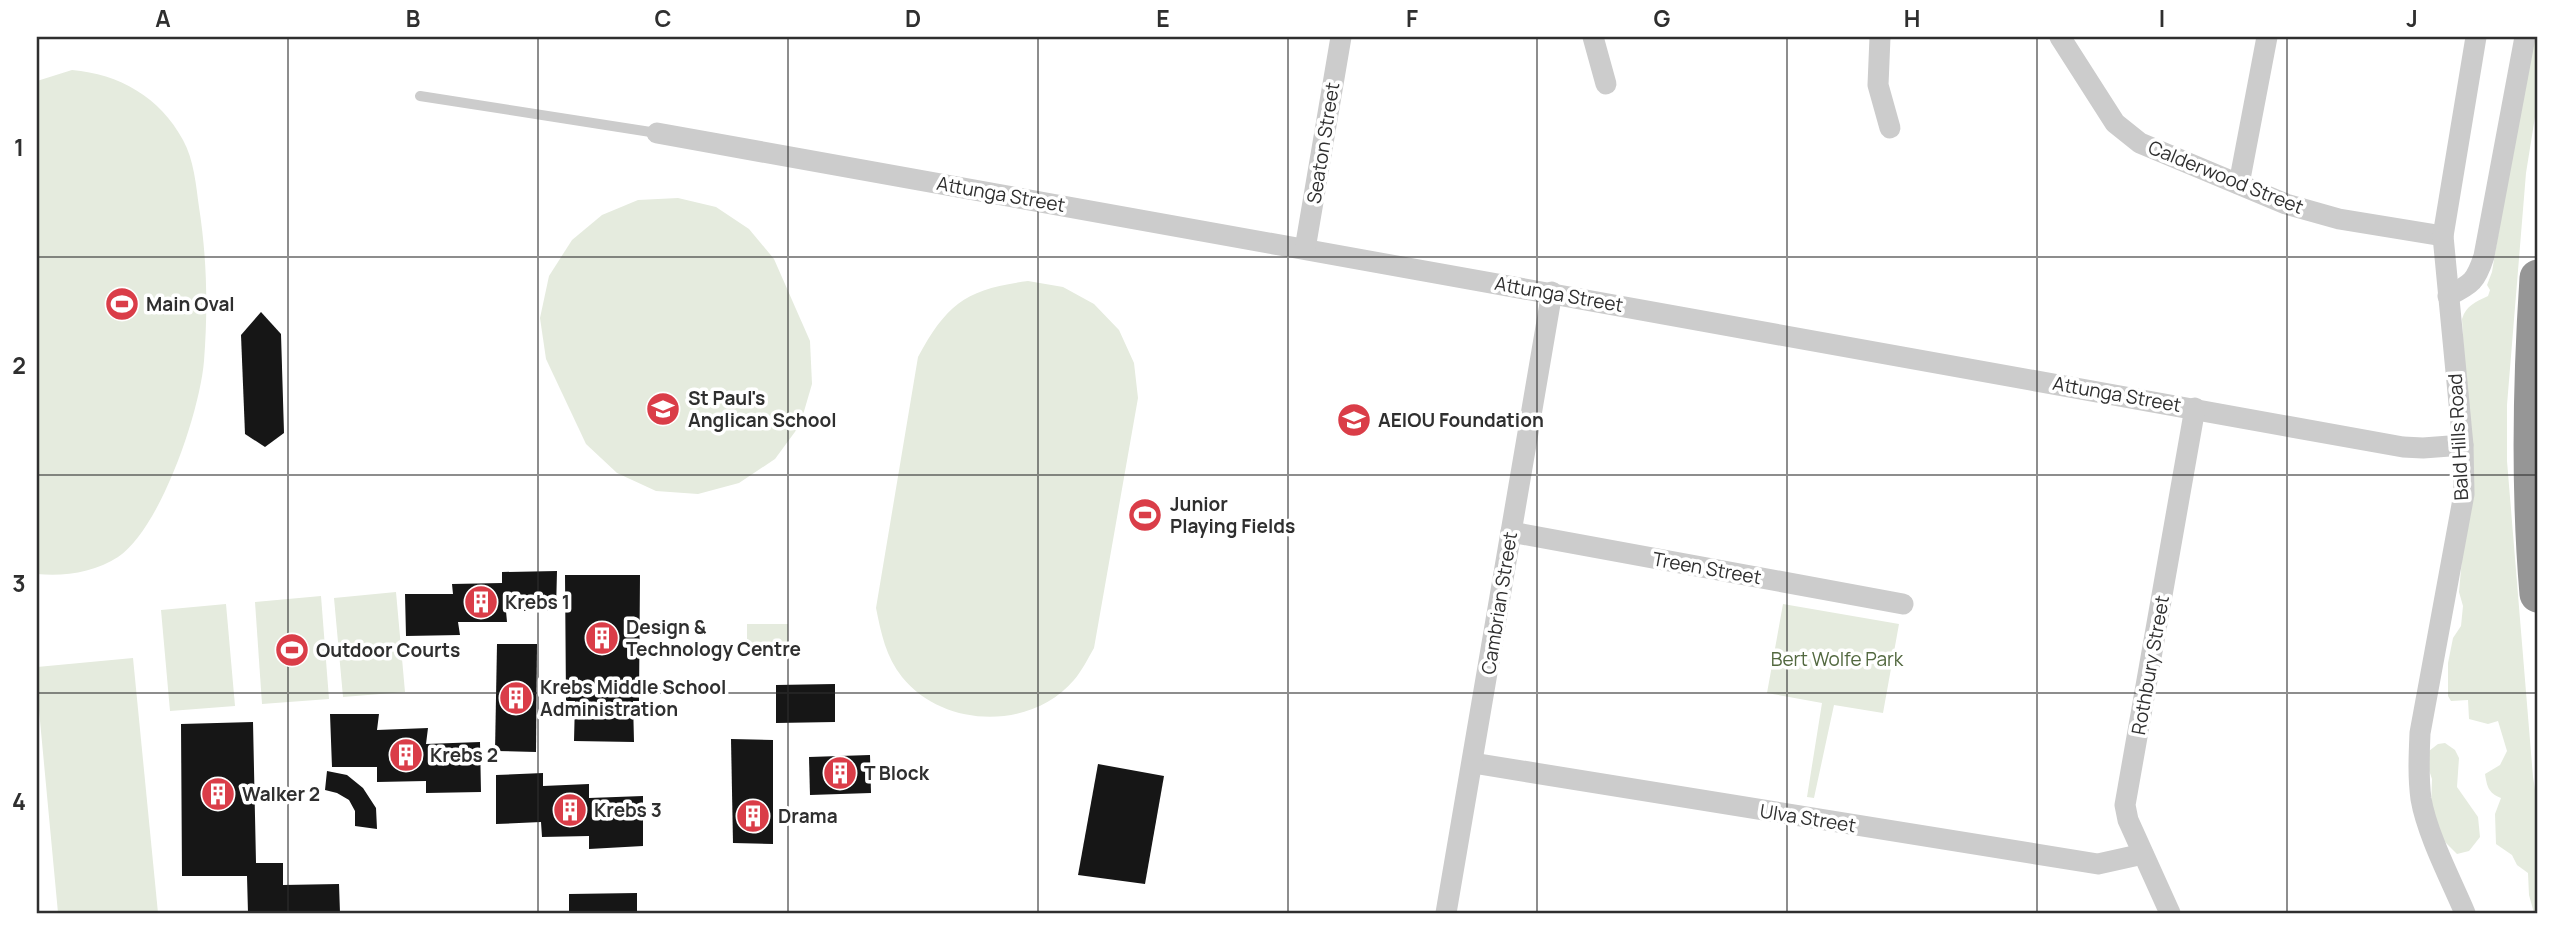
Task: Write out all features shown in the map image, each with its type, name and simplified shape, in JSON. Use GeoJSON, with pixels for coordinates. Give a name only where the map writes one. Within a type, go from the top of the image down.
{"type":"FeatureCollection","features":[{"type":"Feature","properties":{"kind":"highway"},"geometry":{"type":"LineString","coordinates":[[2538,278],[2532,382],[2532,471],[2538,594]]}},
{"type":"Feature","properties":{"kind":"street","name":"Seaton Street"},"geometry":{"type":"LineString","coordinates":[[1306,249],[1341,37]]}},
{"type":"Feature","properties":{"kind":"street"},"geometry":{"type":"LineString","coordinates":[[1594,37],[1606,84]]}},
{"type":"Feature","properties":{"kind":"street"},"geometry":{"type":"LineString","coordinates":[[1880,37],[1878,85],[1890,128]]}},
{"type":"Feature","properties":{"kind":"street","name":"Calderwood Street"},"geometry":{"type":"LineString","coordinates":[[2060,37],[2115,123],[2140,143],[2286,204],[2339,219],[2443,236]]}},
{"type":"Feature","properties":{"kind":"street"},"geometry":{"type":"LineString","coordinates":[[2239,184],[2267,37]]}},
{"type":"Feature","properties":{"kind":"street","name":"Bald Hills Road"},"geometry":{"type":"LineString","coordinates":[[2465,913],[2426,816],[2418,770],[2420,733],[2465,495],[2463,445],[2443,236],[2476,37]]}},
{"type":"Feature","properties":{"kind":"street"},"geometry":{"type":"LineString","coordinates":[[2448,296],[2477,278],[2484,256],[2525,37]]}},
{"type":"Feature","properties":{"kind":"street","name":"Attunga Street"},"geometry":{"type":"LineString","coordinates":[[657,133],[2403,447],[2463,445]]}},
{"type":"Feature","properties":{"kind":"street","name":"Cambrian Street"},"geometry":{"type":"LineString","coordinates":[[1446,913],[1552,292]]}},
{"type":"Feature","properties":{"kind":"street","name":"Rothbury Street"},"geometry":{"type":"LineString","coordinates":[[2170,913],[2128,820],[2125,806],[2195,408]]}},
{"type":"Feature","properties":{"kind":"street","name":"Treen Street"},"geometry":{"type":"LineString","coordinates":[[1511,532],[1903,604]]}},
{"type":"Feature","properties":{"kind":"street","name":"Ulva Street"},"geometry":{"type":"LineString","coordinates":[[1473,763],[2098,864],[2143,855]]}},
{"type":"Feature","properties":{"kind":"lane"},"geometry":{"type":"LineString","coordinates":[[420,96],[657,133]]}},
{"type":"Feature","properties":{"kind":"green space"},"geometry":{"type":"Polygon","coordinates":[[[2531,37],[2538,37],[2538,98],[2526,173],[2507,405],[2507,461],[2533,777],[2538,808],[2538,913],[2534,913],[2529,895],[2528,873],[2517,865],[2512,855],[2496,844],[2495,814],[2501,798],[2489,789],[2485,774],[2500,765],[2507,751],[2498,721],[2488,724],[2469,719],[2468,700],[2451,701],[2448,696],[2448,663],[2453,638],[2461,626],[2463,606],[2459,592],[2470,469],[2462,319],[2475,302],[2488,296],[2490,290],[2487,285],[2492,272],[2531,37]]]}},
{"type":"Feature","properties":{"kind":"green space","name":"Main Oval"},"geometry":{"type":"Polygon","coordinates":[[[72,70],[106,77],[136,90],[163,111],[183,140],[194,173],[202,226],[206,284],[205,342],[195,409],[176,467],[149,521],[134,542],[109,562],[79,572],[47,575],[37,574],[37,81],[72,70]]]}},
{"type":"Feature","properties":{"kind":"green space"},"geometry":{"type":"Polygon","coordinates":[[[678,198],[716,207],[749,229],[774,259],[810,341],[812,384],[800,425],[775,459],[739,483],[698,494],[656,491],[617,473],[586,444],[546,359],[540,318],[549,276],[572,240],[602,215],[638,200],[678,198]]]}},
{"type":"Feature","properties":{"kind":"green space"},"geometry":{"type":"Polygon","coordinates":[[[1028,281],[1063,287],[1094,304],[1119,330],[1134,363],[1138,398],[1094,648],[1074,680],[1056,696],[1035,708],[1012,715],[988,717],[964,714],[941,706],[920,694],[902,677],[888,653],[876,608],[918,357],[939,323],[961,302],[989,289],[1028,281]]]}},
{"type":"Feature","properties":{"kind":"green space","name":"Outdoor Courts"},"geometry":{"type":"Polygon","coordinates":[[[396,592],[405,692],[343,697],[334,598],[396,592]]]}},
{"type":"Feature","properties":{"kind":"green space","name":"Outdoor Courts"},"geometry":{"type":"Polygon","coordinates":[[[321,596],[329,699],[262,704],[255,602],[321,596]]]}},
{"type":"Feature","properties":{"kind":"green space"},"geometry":{"type":"Polygon","coordinates":[[[226,604],[235,706],[170,711],[161,610],[226,604]]]}},
{"type":"Feature","properties":{"kind":"green space","name":"Bert Wolfe Park"},"geometry":{"type":"Polygon","coordinates":[[[1783,604],[1899,624],[1883,713],[1834,705],[1814,798],[1807,797],[1822,703],[1767,693],[1783,604]]]}},
{"type":"Feature","properties":{"kind":"green space"},"geometry":{"type":"Polygon","coordinates":[[[747,624],[788,624],[788,656],[747,656],[747,624]]]}},
{"type":"Feature","properties":{"kind":"green space"},"geometry":{"type":"Polygon","coordinates":[[[133,658],[158,913],[58,913],[37,667],[133,658]]]}},
{"type":"Feature","properties":{"kind":"green space"},"geometry":{"type":"Polygon","coordinates":[[[2445,743],[2455,750],[2459,758],[2457,787],[2478,817],[2480,837],[2469,851],[2457,854],[2440,837],[2431,807],[2432,779],[2426,761],[2429,751],[2438,744],[2445,743]]]}},
{"type":"Feature","properties":{"kind":"building"},"geometry":{"type":"Polygon","coordinates":[[[261,312],[281,334],[284,433],[265,447],[245,434],[241,335],[261,312]]]}},
{"type":"Feature","properties":{"kind":"building","name":"Krebs 1"},"geometry":{"type":"Polygon","coordinates":[[[557,571],[556,611],[506,611],[507,622],[458,622],[460,635],[406,636],[405,594],[453,594],[452,584],[502,583],[502,572],[557,571]]]}},
{"type":"Feature","properties":{"kind":"building","name":"Design & Technology Centre"},"geometry":{"type":"Polygon","coordinates":[[[565,575],[640,575],[639,701],[633,701],[634,742],[574,741],[575,701],[566,701],[565,575]]]}},
{"type":"Feature","properties":{"kind":"building","name":"Krebs Middle School Administration"},"geometry":{"type":"Polygon","coordinates":[[[497,644],[537,644],[536,752],[495,751],[497,644]]]}},
{"type":"Feature","properties":{"kind":"building","name":"T Block"},"geometry":{"type":"Polygon","coordinates":[[[835,684],[835,722],[776,723],[776,685],[835,684]]]}},
{"type":"Feature","properties":{"kind":"building","name":"Krebs 2"},"geometry":{"type":"Polygon","coordinates":[[[330,714],[379,714],[377,730],[428,728],[426,744],[480,742],[481,792],[426,793],[426,781],[377,782],[377,767],[332,767],[330,714]]]}},
{"type":"Feature","properties":{"kind":"building","name":"Walker 2"},"geometry":{"type":"Polygon","coordinates":[[[253,722],[256,863],[283,863],[283,885],[339,884],[340,913],[248,913],[247,876],[182,876],[181,724],[253,722]]]}},
{"type":"Feature","properties":{"kind":"building","name":"Drama"},"geometry":{"type":"Polygon","coordinates":[[[731,739],[773,740],[773,844],[733,843],[731,739]]]}},
{"type":"Feature","properties":{"kind":"building","name":"T Block"},"geometry":{"type":"Polygon","coordinates":[[[870,755],[871,793],[810,795],[809,757],[870,755]]]}},
{"type":"Feature","properties":{"kind":"building"},"geometry":{"type":"Polygon","coordinates":[[[1098,764],[1164,776],[1145,884],[1078,875],[1098,764]]]}},
{"type":"Feature","properties":{"kind":"building"},"geometry":{"type":"Polygon","coordinates":[[[327,771],[347,775],[363,788],[376,808],[377,829],[355,826],[355,811],[349,800],[325,790],[327,771]]]}},
{"type":"Feature","properties":{"kind":"building","name":"Krebs 3"},"geometry":{"type":"Polygon","coordinates":[[[543,773],[543,786],[589,784],[589,798],[643,796],[643,846],[589,849],[589,836],[542,837],[541,822],[496,824],[496,775],[543,773]]]}},
{"type":"Feature","properties":{"kind":"building"},"geometry":{"type":"Polygon","coordinates":[[[637,893],[637,913],[569,913],[569,894],[637,893]]]}},
{"type":"Feature","properties":{"kind":"place","name":"Main Oval"},"geometry":{"type":"Point","coordinates":[122,304]}},
{"type":"Feature","properties":{"kind":"place","name":"St Paul's Anglican School"},"geometry":{"type":"Point","coordinates":[663,409]}},
{"type":"Feature","properties":{"kind":"place","name":"AEIOU Foundation"},"geometry":{"type":"Point","coordinates":[1354,420]}},
{"type":"Feature","properties":{"kind":"place","name":"Junior Playing Fields"},"geometry":{"type":"Point","coordinates":[1145,515]}},
{"type":"Feature","properties":{"kind":"place","name":"Krebs 1"},"geometry":{"type":"Point","coordinates":[481,602]}},
{"type":"Feature","properties":{"kind":"place","name":"Design & Technology Centre"},"geometry":{"type":"Point","coordinates":[602,638]}},
{"type":"Feature","properties":{"kind":"place","name":"Outdoor Courts"},"geometry":{"type":"Point","coordinates":[292,650]}},
{"type":"Feature","properties":{"kind":"place","name":"Krebs Middle School Administration"},"geometry":{"type":"Point","coordinates":[516,698]}},
{"type":"Feature","properties":{"kind":"place","name":"Krebs 2"},"geometry":{"type":"Point","coordinates":[406,755]}},
{"type":"Feature","properties":{"kind":"place","name":"T Block"},"geometry":{"type":"Point","coordinates":[840,773]}},
{"type":"Feature","properties":{"kind":"place","name":"Walker 2"},"geometry":{"type":"Point","coordinates":[218,794]}},
{"type":"Feature","properties":{"kind":"place","name":"Krebs 3"},"geometry":{"type":"Point","coordinates":[570,810]}},
{"type":"Feature","properties":{"kind":"place","name":"Drama"},"geometry":{"type":"Point","coordinates":[753,816]}}]}
